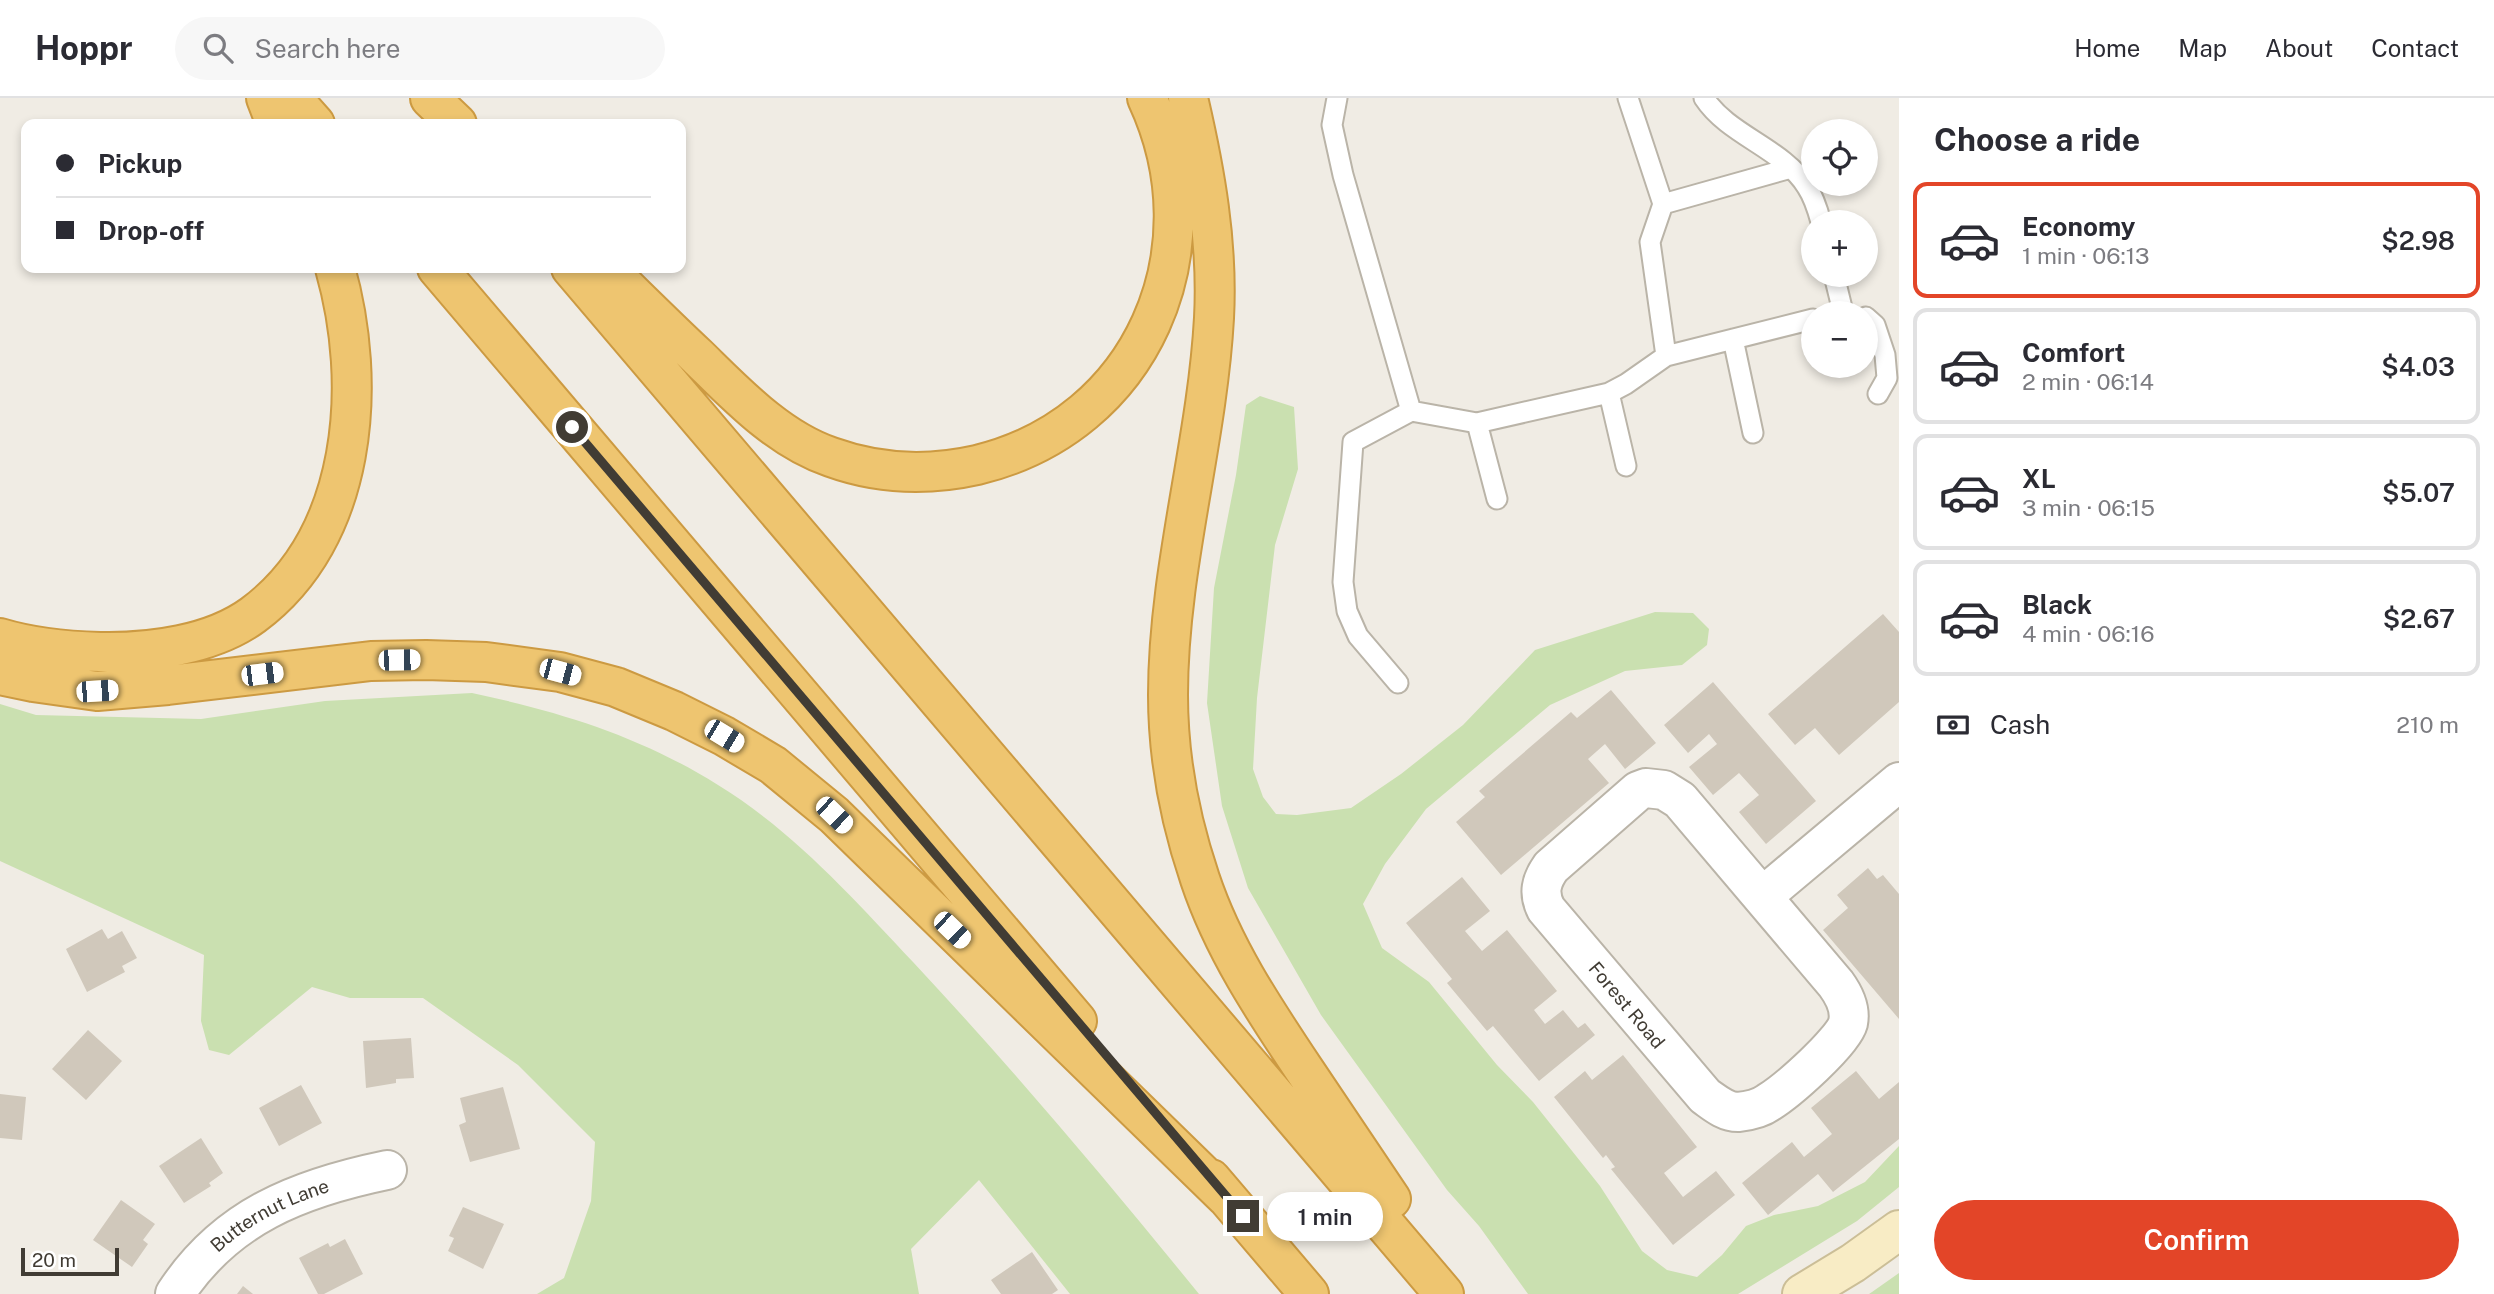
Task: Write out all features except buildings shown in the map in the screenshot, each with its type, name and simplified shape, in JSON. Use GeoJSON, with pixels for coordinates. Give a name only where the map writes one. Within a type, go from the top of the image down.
{"type":"FeatureCollection","features":[{"type":"Feature","properties":{"kind":"highway"},"geometry":{"type":"LineString","coordinates":[[265,98],[274,119]]}},
{"type":"Feature","properties":{"kind":"highway"},"geometry":{"type":"LineString","coordinates":[[292,98],[311,119]]}},
{"type":"Feature","properties":{"kind":"highway"},"geometry":{"type":"LineString","coordinates":[[429,98],[445,119]]}},
{"type":"Feature","properties":{"kind":"highway"},"geometry":{"type":"LineString","coordinates":[[429,98],[452,119]]}},
{"type":"Feature","properties":{"kind":"highway"},"geometry":{"type":"LineString","coordinates":[[611,273],[740,398],[805,446],[852,464],[902,472],[961,468],[991,461],[1041,441],[1088,408],[1125,367],[1141,343],[1154,315],[1165,287],[1171,259],[1174,200],[1166,146],[1147,98]]}},
{"type":"Feature","properties":{"kind":"highway"},"geometry":{"type":"LineString","coordinates":[[1188,98],[1210,205],[1215,287],[1207,383],[1178,577],[1170,656],[1170,733],[1174,771],[1189,843],[1212,913],[1253,990],[1455,1294]]}},
{"type":"Feature","properties":{"kind":"highway"},"geometry":{"type":"LineString","coordinates":[[0,638],[21,645],[69,651],[124,652],[169,648],[212,636],[252,616],[284,588],[311,551],[332,505],[346,457],[352,402],[352,365],[345,305],[336,273]]}},
{"type":"Feature","properties":{"kind":"highway"},"geometry":{"type":"LineString","coordinates":[[441,273],[1309,1294]]}},
{"type":"Feature","properties":{"kind":"highway"},"geometry":{"type":"LineString","coordinates":[[575,273],[1444,1294]]}},
{"type":"Feature","properties":{"kind":"highway"},"geometry":{"type":"LineString","coordinates":[[0,675],[97,691],[371,661],[486,662],[560,672],[616,687],[674,711],[773,765],[834,815],[1226,1197]]}},
{"type":"Feature","properties":{"kind":"main road"},"geometry":{"type":"LineString","coordinates":[[1802,1294],[1853,1263],[1899,1230]]}},
{"type":"Feature","properties":{"kind":"street"},"geometry":{"type":"LineString","coordinates":[[1763,897],[1899,782]]}},
{"type":"Feature","properties":{"kind":"street","name":"Forest Road"},"geometry":{"type":"LineString","coordinates":[[1654,788],[1664,790],[1680,800],[1763,897],[1843,993],[1849,1015],[1843,1036],[1836,1045],[1769,1102],[1736,1112],[1720,1107],[1705,1096],[1546,909],[1540,891],[1551,867],[1638,791],[1654,788]]}},
{"type":"Feature","properties":{"kind":"street","name":"Butternut Lane"},"geometry":{"type":"LineString","coordinates":[[175,1294],[209,1251],[243,1222],[290,1199],[342,1180],[387,1170]]}},
{"type":"Feature","properties":{"kind":"lane"},"geometry":{"type":"LineString","coordinates":[[1337,98],[1332,125],[1343,175],[1411,411]]}},
{"type":"Feature","properties":{"kind":"lane"},"geometry":{"type":"LineString","coordinates":[[1628,98],[1663,204],[1650,242],[1666,356]]}},
{"type":"Feature","properties":{"kind":"lane"},"geometry":{"type":"LineString","coordinates":[[1704,98],[1739,132],[1791,169],[1807,187],[1816,210]]}},
{"type":"Feature","properties":{"kind":"lane"},"geometry":{"type":"LineString","coordinates":[[1663,204],[1791,169]]}},
{"type":"Feature","properties":{"kind":"lane"},"geometry":{"type":"LineString","coordinates":[[1398,683],[1358,636],[1347,611],[1343,582],[1353,442],[1411,411],[1477,423],[1609,393],[1666,356],[1801,322]]}},
{"type":"Feature","properties":{"kind":"lane"},"geometry":{"type":"LineString","coordinates":[[1878,334],[1885,355],[1887,378],[1878,394]]}},
{"type":"Feature","properties":{"kind":"lane"},"geometry":{"type":"LineString","coordinates":[[1733,339],[1753,433]]}},
{"type":"Feature","properties":{"kind":"lane"},"geometry":{"type":"LineString","coordinates":[[1609,393],[1626,466]]}},
{"type":"Feature","properties":{"kind":"lane"},"geometry":{"type":"LineString","coordinates":[[1477,423],[1497,499]]}},
{"type":"Feature","properties":{"kind":"green space"},"geometry":{"type":"Polygon","coordinates":[[[1260,396],[1294,407],[1298,469],[1275,545],[1257,698],[1253,769],[1263,797],[1276,814],[1297,815],[1351,808],[1401,774],[1463,725],[1535,650],[1655,612],[1693,613],[1709,629],[1707,645],[1682,665],[1625,671],[1550,705],[1426,809],[1385,864],[1363,904],[1382,948],[1429,982],[1497,1065],[1533,1102],[1600,1186],[1642,1251],[1667,1270],[1697,1277],[1722,1255],[1746,1226],[1774,1215],[1818,1206],[1865,1182],[1899,1146],[1899,1187],[1857,1221],[1738,1294],[1528,1294],[1479,1226],[1447,1190],[1321,1015],[1248,888],[1222,806],[1207,703],[1214,588],[1236,475],[1246,405],[1260,396]]]}},
{"type":"Feature","properties":{"kind":"green space"},"geometry":{"type":"Polygon","coordinates":[[[472,693],[537,708],[629,739],[718,785],[772,823],[845,890],[950,1002],[1059,1126],[1199,1294],[1070,1294],[979,1180],[911,1249],[919,1294],[537,1294],[564,1278],[591,1201],[595,1142],[518,1065],[423,998],[350,998],[312,987],[229,1055],[209,1050],[201,1021],[204,955],[0,861],[0,704],[36,715],[201,719],[325,701],[472,693]]]}},
{"type":"Feature","properties":{"kind":"green space"},"geometry":{"type":"Polygon","coordinates":[[[1899,1273],[1899,1294],[1869,1294],[1872,1292],[1899,1273]]]}},
{"type":"Feature","properties":{"kind":"route"},"geometry":{"type":"LineString","coordinates":[[572,427],[1243,1216]]}}]}
